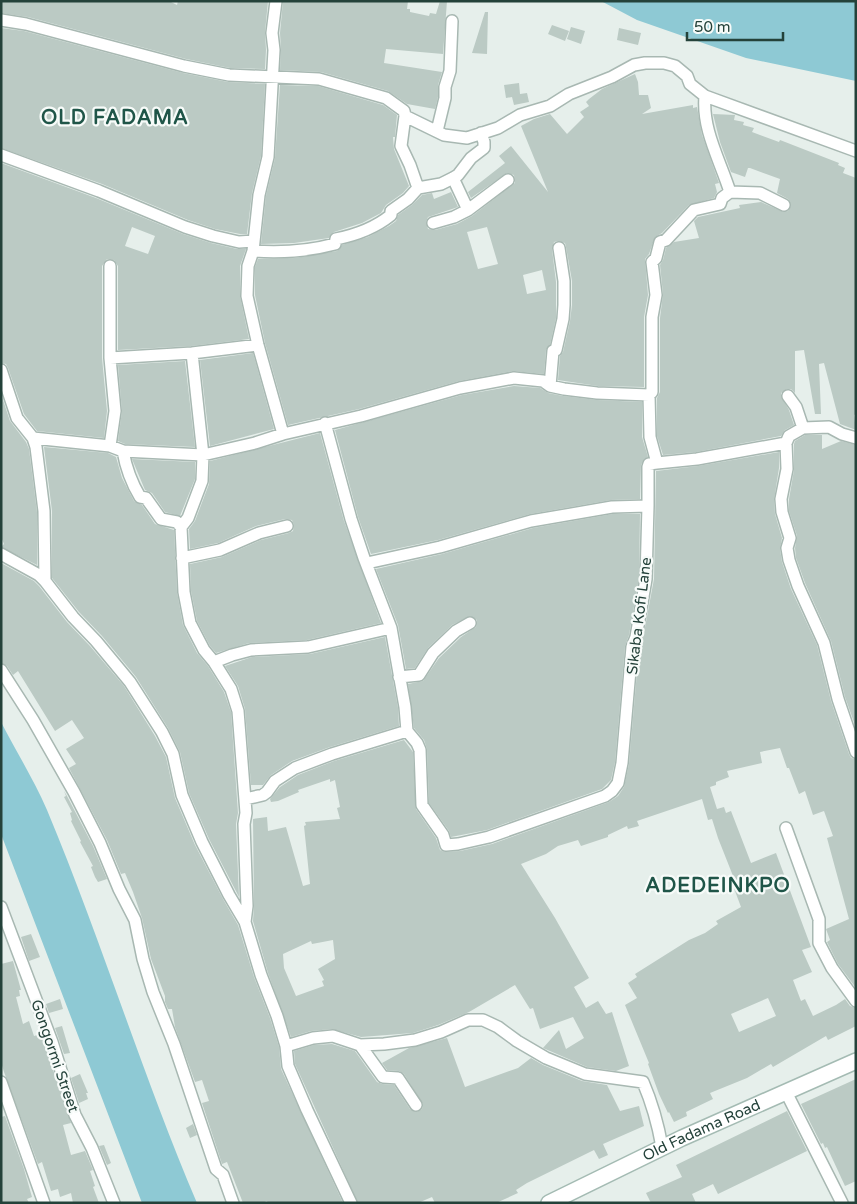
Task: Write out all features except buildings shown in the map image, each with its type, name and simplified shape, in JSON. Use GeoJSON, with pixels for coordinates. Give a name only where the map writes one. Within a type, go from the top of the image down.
{"type":"FeatureCollection","features":[{"type":"Feature","properties":{"kind":"street"},"geometry":{"type":"LineString","coordinates":[[276,1],[272,33],[274,50],[268,157],[259,195],[253,246],[248,266],[247,296],[258,345],[283,434]]}},
{"type":"Feature","properties":{"kind":"street"},"geometry":{"type":"LineString","coordinates":[[1,20],[26,24],[184,66],[229,75],[319,79],[386,98],[404,111],[401,146],[418,188]]}},
{"type":"Feature","properties":{"kind":"street"},"geometry":{"type":"LineString","coordinates":[[437,131],[450,71],[452,21]]}},
{"type":"Feature","properties":{"kind":"street"},"geometry":{"type":"LineString","coordinates":[[405,116],[444,135],[467,138],[498,128],[520,116],[550,106],[569,94],[612,77],[634,65],[664,63],[675,66],[687,76],[690,84],[705,96],[856,151]]}},
{"type":"Feature","properties":{"kind":"street"},"geometry":{"type":"LineString","coordinates":[[705,96],[704,111],[708,133],[730,192]]}},
{"type":"Feature","properties":{"kind":"street"},"geometry":{"type":"LineString","coordinates":[[1,155],[99,191],[185,227],[213,236],[253,246],[305,250],[335,244],[336,239],[355,236],[360,232],[370,229],[388,218],[391,215],[391,211],[408,199],[418,188],[441,184],[458,175],[471,158],[484,148],[481,134]]}},
{"type":"Feature","properties":{"kind":"street"},"geometry":{"type":"LineString","coordinates":[[453,178],[468,210]]}},
{"type":"Feature","properties":{"kind":"street"},"geometry":{"type":"LineString","coordinates":[[433,223],[454,217],[468,210],[508,180]]}},
{"type":"Feature","properties":{"kind":"street"},"geometry":{"type":"LineString","coordinates":[[784,204],[760,193],[730,192],[722,198],[720,204],[694,210],[666,240],[660,242],[656,258],[652,262],[656,295],[652,317],[652,392],[649,395],[650,437],[657,463],[677,462],[786,443]]}},
{"type":"Feature","properties":{"kind":"street"},"geometry":{"type":"LineString","coordinates":[[550,386],[553,352],[556,350],[564,319],[564,280],[559,248]]}},
{"type":"Feature","properties":{"kind":"street"},"geometry":{"type":"LineString","coordinates":[[110,266],[110,358],[115,411],[110,446]]}},
{"type":"Feature","properties":{"kind":"street"},"geometry":{"type":"LineString","coordinates":[[110,358],[192,353],[258,345]]}},
{"type":"Feature","properties":{"kind":"street"},"geometry":{"type":"LineString","coordinates":[[181,527],[188,518],[202,481],[203,455],[192,353]]}},
{"type":"Feature","properties":{"kind":"street"},"geometry":{"type":"LineString","coordinates":[[1,370],[17,418],[33,438],[39,464],[44,511],[45,581]]}},
{"type":"Feature","properties":{"kind":"street"},"geometry":{"type":"LineString","coordinates":[[33,438],[110,446],[123,451],[203,455],[255,443],[325,423],[361,416],[480,383],[514,378],[543,381],[550,386],[597,392],[649,395]]}},
{"type":"Feature","properties":{"kind":"street"},"geometry":{"type":"LineString","coordinates":[[788,396],[796,407],[803,428]]}},
{"type":"Feature","properties":{"kind":"street"},"geometry":{"type":"LineString","coordinates":[[245,799],[267,792],[274,781],[295,768],[332,754],[407,731],[400,677],[390,628],[351,519],[325,423]]}},
{"type":"Feature","properties":{"kind":"street"},"geometry":{"type":"LineString","coordinates":[[856,438],[842,434],[829,427],[803,428],[789,436],[786,443],[787,470],[781,499],[782,512],[790,538],[787,548],[789,560],[798,586],[824,643],[838,699],[856,752]]}},
{"type":"Feature","properties":{"kind":"street"},"geometry":{"type":"LineString","coordinates":[[123,451],[132,484],[140,496],[146,498],[161,519],[177,522],[181,527],[184,592],[190,623],[204,650],[231,689],[238,711],[246,813],[244,824],[247,906],[245,922]]}},
{"type":"Feature","properties":{"kind":"street","name":"Sikaba Kofi Lane"},"geometry":{"type":"LineString","coordinates":[[407,731],[420,750],[422,805],[439,827],[446,845],[489,837],[605,796],[612,791],[618,783],[622,764],[632,647],[636,637],[646,579],[648,467],[649,464],[657,463]]}},
{"type":"Feature","properties":{"kind":"street"},"geometry":{"type":"LineString","coordinates":[[366,563],[440,547],[531,521],[612,507],[648,506]]}},
{"type":"Feature","properties":{"kind":"street"},"geometry":{"type":"LineString","coordinates":[[182,558],[220,550],[259,533],[287,526]]}},
{"type":"Feature","properties":{"kind":"street"},"geometry":{"type":"LineString","coordinates":[[1,554],[39,575],[45,581],[73,617],[130,682],[162,732],[173,754],[182,796],[202,842],[245,922],[286,1046],[288,1066],[351,1203]]}},
{"type":"Feature","properties":{"kind":"street"},"geometry":{"type":"LineString","coordinates":[[400,677],[419,674],[433,653],[456,631],[470,623]]}},
{"type":"Feature","properties":{"kind":"street"},"geometry":{"type":"LineString","coordinates":[[214,662],[251,650],[308,647],[390,628]]}},
{"type":"Feature","properties":{"kind":"street"},"geometry":{"type":"LineString","coordinates":[[1,670],[33,720],[74,792],[100,843],[119,889],[135,920],[143,959],[154,992],[177,1053],[216,1169],[223,1175],[233,1203]]}},
{"type":"Feature","properties":{"kind":"street"},"geometry":{"type":"LineString","coordinates":[[786,828],[819,919],[819,943],[832,968],[856,1000]]}},
{"type":"Feature","properties":{"kind":"street","name":"Gongormi Street"},"geometry":{"type":"LineString","coordinates":[[1,907],[52,1042],[75,1114],[92,1148],[114,1203]]}},
{"type":"Feature","properties":{"kind":"street"},"geometry":{"type":"LineString","coordinates":[[286,1046],[313,1038],[334,1036],[360,1045],[415,1040],[441,1032],[468,1020],[483,1020],[498,1027],[516,1041],[546,1058],[585,1074],[643,1082],[652,1103],[662,1147]]}},
{"type":"Feature","properties":{"kind":"street"},"geometry":{"type":"LineString","coordinates":[[360,1045],[383,1077],[398,1078],[416,1105]]}},
{"type":"Feature","properties":{"kind":"street","name":"Old Fadama Road"},"geometry":{"type":"LineString","coordinates":[[549,1203],[662,1147],[856,1062]]}},
{"type":"Feature","properties":{"kind":"street"},"geometry":{"type":"LineString","coordinates":[[1,1082],[44,1203]]}},
{"type":"Feature","properties":{"kind":"street"},"geometry":{"type":"LineString","coordinates":[[786,1092],[842,1203]]}},
{"type":"Feature","properties":{"kind":"water"},"geometry":{"type":"Polygon","coordinates":[[[601,1],[856,1],[856,81],[746,58],[637,20],[601,1]]]}},
{"type":"Feature","properties":{"kind":"water"},"geometry":{"type":"Polygon","coordinates":[[[1,722],[47,810],[67,859],[158,1105],[197,1203],[142,1203],[1,834],[1,722]]]}},
{"type":"Feature","properties":{"kind":"district","name":"OLD FADAMA"},"geometry":{"type":"Point","coordinates":[115,118]}},
{"type":"Feature","properties":{"kind":"district","name":"ADEDEINKPO"},"geometry":{"type":"Point","coordinates":[718,886]}}]}
